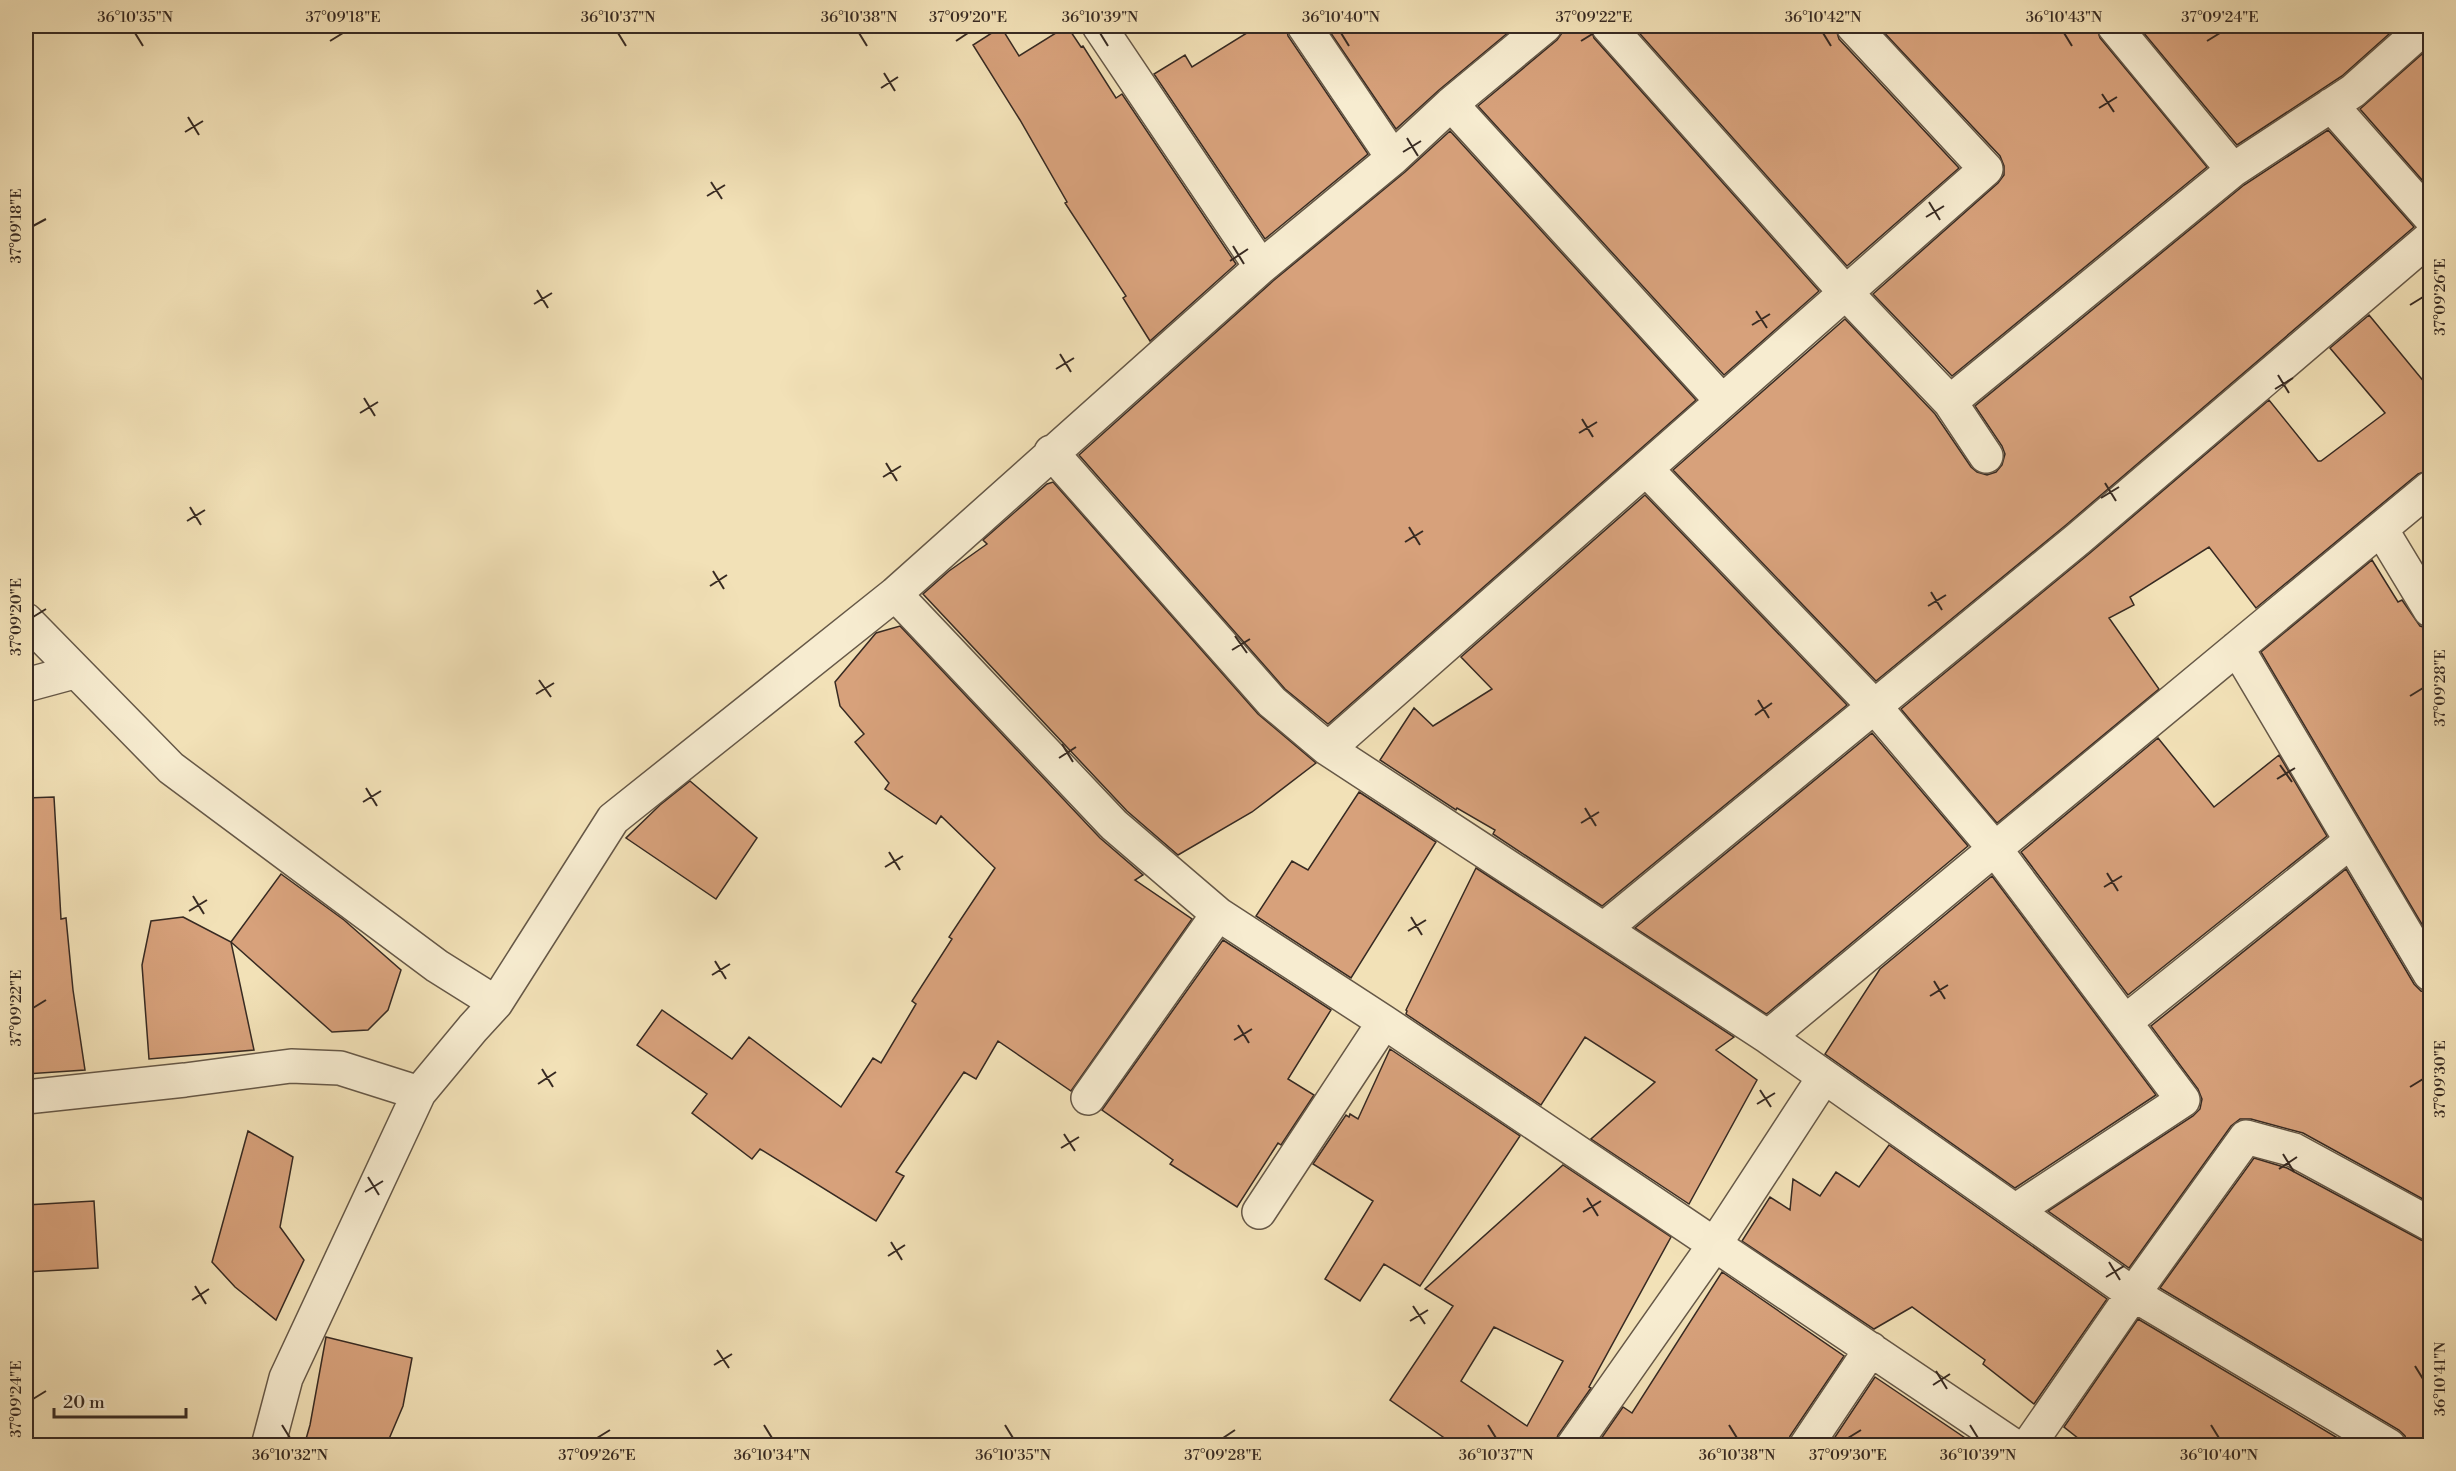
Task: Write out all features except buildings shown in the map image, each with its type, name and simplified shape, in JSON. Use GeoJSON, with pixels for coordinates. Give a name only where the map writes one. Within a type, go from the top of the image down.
{"type":"FeatureCollection","features":[{"type":"Feature","properties":{"kind":"street"},"geometry":{"type":"LineString","coordinates":[[1098,26],[1261,267]]}},
{"type":"Feature","properties":{"kind":"street"},"geometry":{"type":"LineString","coordinates":[[1304,26],[1393,158]]}},
{"type":"Feature","properties":{"kind":"street"},"geometry":{"type":"LineString","coordinates":[[268,1446],[286,1378],[419,1093],[472,1028],[496,1003],[613,819],[895,594],[1051,452],[1261,267],[1393,158],[1451,104],[1545,26]]}},
{"type":"Feature","properties":{"kind":"street"},"geometry":{"type":"LineString","coordinates":[[1608,26],[1846,292],[1950,402],[1986,456]]}},
{"type":"Feature","properties":{"kind":"street"},"geometry":{"type":"LineString","coordinates":[[1328,748],[1986,169],[1853,26]]}},
{"type":"Feature","properties":{"kind":"street"},"geometry":{"type":"LineString","coordinates":[[1950,402],[2234,170],[2353,91],[2426,26]]}},
{"type":"Feature","properties":{"kind":"street"},"geometry":{"type":"LineString","coordinates":[[2120,28],[2234,170]]}},
{"type":"Feature","properties":{"kind":"street"},"geometry":{"type":"LineString","coordinates":[[1451,104],[1722,401]]}},
{"type":"Feature","properties":{"kind":"street"},"geometry":{"type":"LineString","coordinates":[[2331,105],[2430,217]]}},
{"type":"Feature","properties":{"kind":"street"},"geometry":{"type":"LineString","coordinates":[[1604,929],[2078,539],[2430,238]]}},
{"type":"Feature","properties":{"kind":"street"},"geometry":{"type":"LineString","coordinates":[[1051,452],[1272,702],[1328,748],[1768,1037],[2133,1294],[2389,1446]]}},
{"type":"Feature","properties":{"kind":"street"},"geometry":{"type":"LineString","coordinates":[[1646,469],[1875,707],[1995,849],[2183,1100],[2015,1211]]}},
{"type":"Feature","properties":{"kind":"street"},"geometry":{"type":"LineString","coordinates":[[1768,1037],[2430,488]]}},
{"type":"Feature","properties":{"kind":"street"},"geometry":{"type":"LineString","coordinates":[[2381,530],[2430,610]]}},
{"type":"Feature","properties":{"kind":"street"},"geometry":{"type":"LineString","coordinates":[[895,594],[1114,825],[1218,914],[1384,1022],[2014,1446]]}},
{"type":"Feature","properties":{"kind":"street"},"geometry":{"type":"LineString","coordinates":[[26,620],[74,672],[171,768],[437,966],[496,1003]]}},
{"type":"Feature","properties":{"kind":"street"},"geometry":{"type":"LineString","coordinates":[[2237,648],[2430,974]]}},
{"type":"Feature","properties":{"kind":"street"},"geometry":{"type":"LineString","coordinates":[[26,685],[74,672]]}},
{"type":"Feature","properties":{"kind":"street"},"geometry":{"type":"LineString","coordinates":[[2125,1022],[2351,841]]}},
{"type":"Feature","properties":{"kind":"street"},"geometry":{"type":"LineString","coordinates":[[1088,1098],[1218,914]]}},
{"type":"Feature","properties":{"kind":"street"},"geometry":{"type":"LineString","coordinates":[[1259,1212],[1384,1022]]}},
{"type":"Feature","properties":{"kind":"street"},"geometry":{"type":"LineString","coordinates":[[26,1097],[291,1066],[340,1068],[419,1093]]}},
{"type":"Feature","properties":{"kind":"street"},"geometry":{"type":"LineString","coordinates":[[1573,1446],[1715,1244],[1824,1077]]}},
{"type":"Feature","properties":{"kind":"street"},"geometry":{"type":"LineString","coordinates":[[2028,1446],[2133,1294],[2246,1137],[2294,1150],[2430,1224]]}},
{"type":"Feature","properties":{"kind":"street"},"geometry":{"type":"LineString","coordinates":[[1806,1446],[1871,1349]]}}]}
